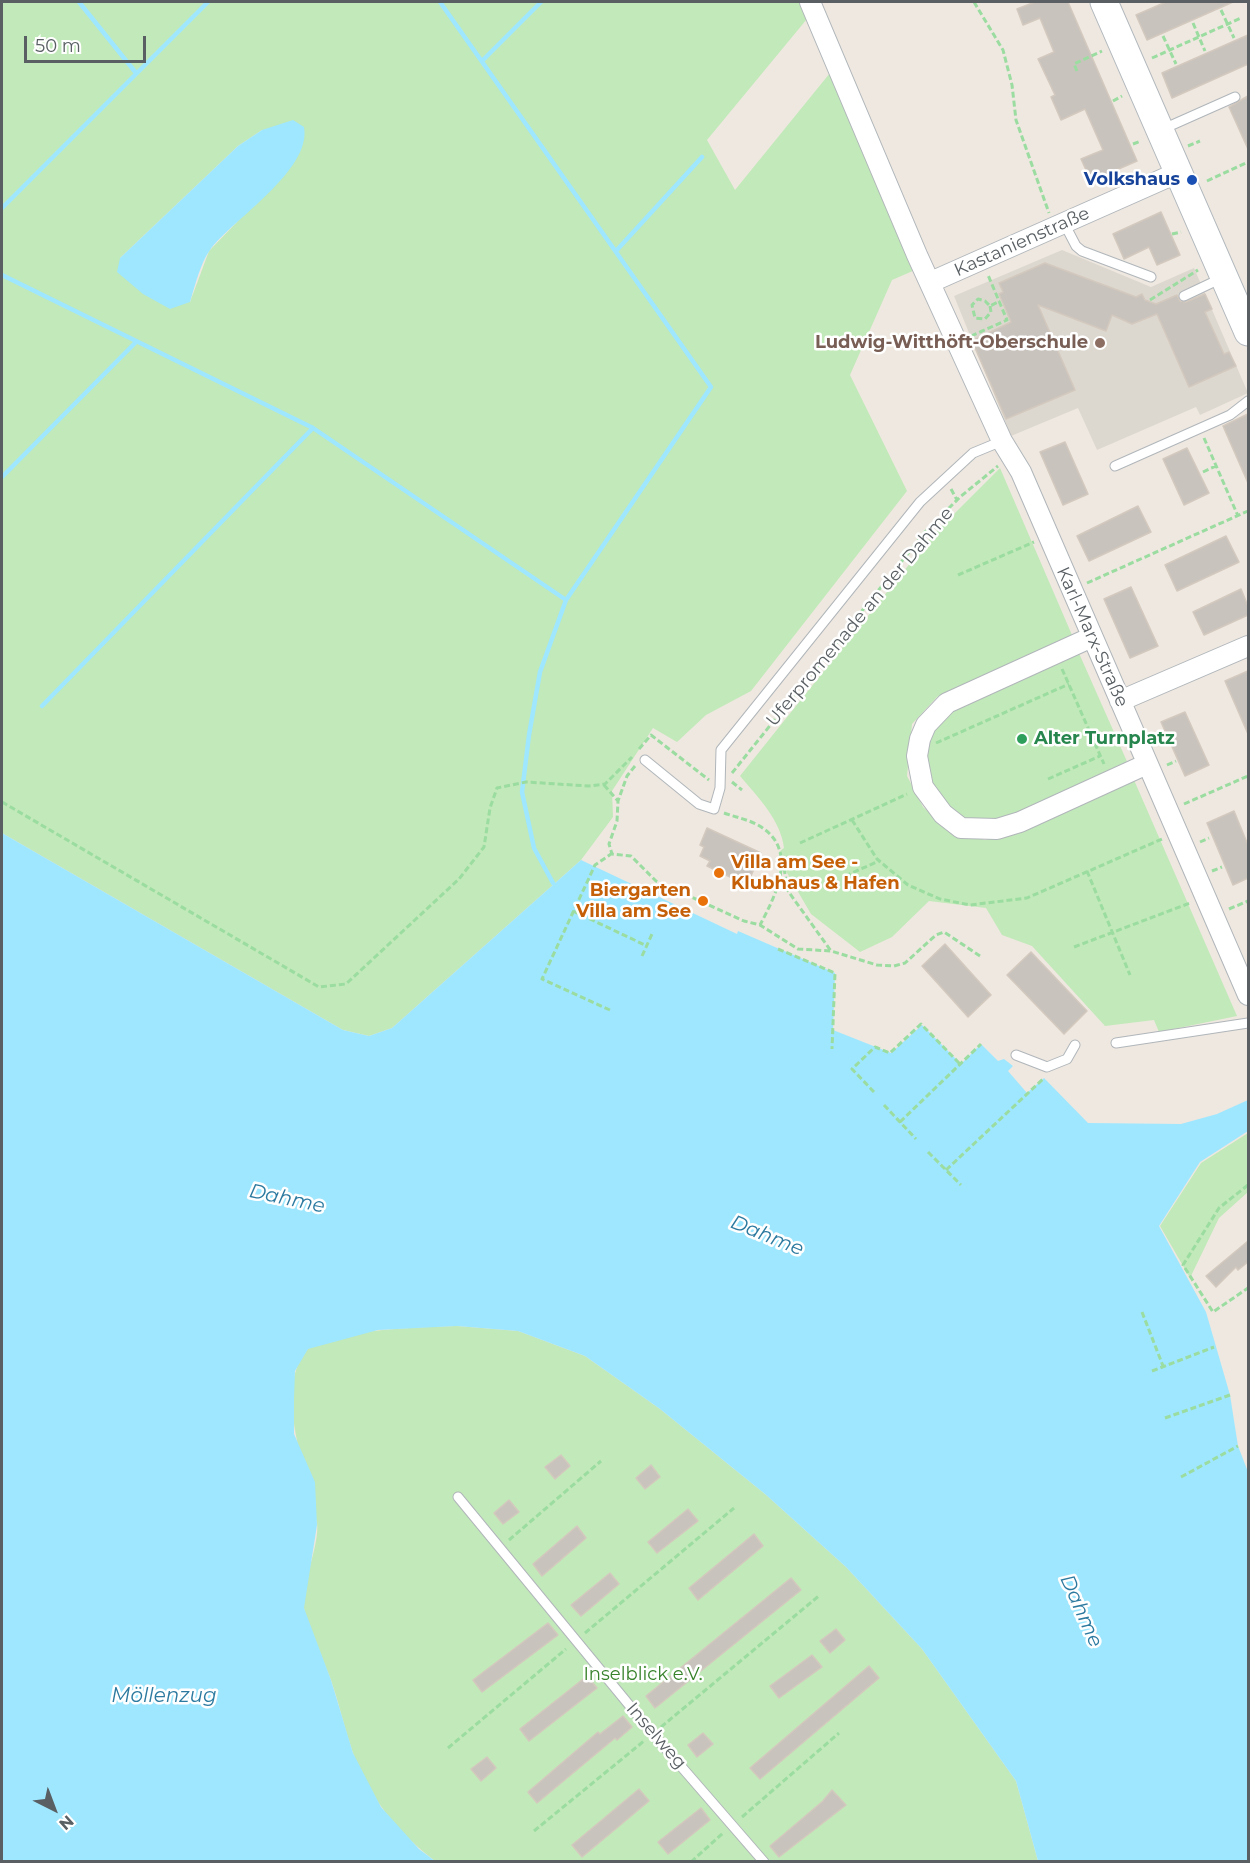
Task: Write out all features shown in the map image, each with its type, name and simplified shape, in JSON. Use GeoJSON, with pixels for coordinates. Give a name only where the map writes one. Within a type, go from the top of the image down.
{"type":"FeatureCollection","features":[{"type":"Feature","properties":{"kind":"main road"},"geometry":{"type":"LineString","coordinates":[[1104,2],[1133,66],[1151,136],[1183,159],[1224,278],[1248,332]]}},
{"type":"Feature","properties":{"kind":"street","name":"Karl-Marx-Straße"},"geometry":{"type":"LineString","coordinates":[[810,2],[1002,441],[1021,472],[1248,995]]}},
{"type":"Feature","properties":{"kind":"street","name":"Kastanienstraße"},"geometry":{"type":"LineString","coordinates":[[931,282],[1060,225],[1183,159]]}},
{"type":"Feature","properties":{"kind":"street"},"geometry":{"type":"LineString","coordinates":[[1092,637],[947,703],[926,725],[916,756],[923,787],[943,814],[961,828],[997,829],[1020,822],[1147,764]]}},
{"type":"Feature","properties":{"kind":"street"},"geometry":{"type":"LineString","coordinates":[[1120,701],[1248,646]]}},
{"type":"Feature","properties":{"kind":"lane"},"geometry":{"type":"LineString","coordinates":[[1151,136],[1235,97]]}},
{"type":"Feature","properties":{"kind":"lane"},"geometry":{"type":"LineString","coordinates":[[1060,225],[1082,251],[1151,277]]}},
{"type":"Feature","properties":{"kind":"lane"},"geometry":{"type":"LineString","coordinates":[[1184,296],[1224,278]]}},
{"type":"Feature","properties":{"kind":"lane"},"geometry":{"type":"LineString","coordinates":[[1115,466],[1230,415],[1248,401]]}},
{"type":"Feature","properties":{"kind":"lane","name":"Uferpromenade an der Dahme"},"geometry":{"type":"LineString","coordinates":[[720,788],[721,750],[920,502],[973,453],[1002,441]]}},
{"type":"Feature","properties":{"kind":"lane"},"geometry":{"type":"LineString","coordinates":[[645,760],[699,804],[714,809],[720,788]]}},
{"type":"Feature","properties":{"kind":"lane"},"geometry":{"type":"LineString","coordinates":[[1116,1043],[1248,1023]]}},
{"type":"Feature","properties":{"kind":"lane"},"geometry":{"type":"LineString","coordinates":[[1016,1055],[1047,1067],[1067,1059],[1075,1046]]}},
{"type":"Feature","properties":{"kind":"lane","name":"Inselweg"},"geometry":{"type":"LineString","coordinates":[[458,1497],[653,1734],[764,1862]]}},
{"type":"Feature","properties":{"kind":"path"},"geometry":{"type":"LineString","coordinates":[[974,2],[1003,50],[1012,85],[1016,120],[1060,225]]}},
{"type":"Feature","properties":{"kind":"path"},"geometry":{"type":"LineString","coordinates":[[1221,9],[1234,38]]}},
{"type":"Feature","properties":{"kind":"path"},"geometry":{"type":"LineString","coordinates":[[1133,66],[1240,18]]}},
{"type":"Feature","properties":{"kind":"path"},"geometry":{"type":"LineString","coordinates":[[1192,23],[1205,51]]}},
{"type":"Feature","properties":{"kind":"path"},"geometry":{"type":"LineString","coordinates":[[1163,36],[1176,64]]}},
{"type":"Feature","properties":{"kind":"path"},"geometry":{"type":"LineString","coordinates":[[1077,71],[1074,64],[1099,53]]}},
{"type":"Feature","properties":{"kind":"path"},"geometry":{"type":"LineString","coordinates":[[1113,100],[1122,96]]}},
{"type":"Feature","properties":{"kind":"path"},"geometry":{"type":"LineString","coordinates":[[1133,144],[1151,136]]}},
{"type":"Feature","properties":{"kind":"path"},"geometry":{"type":"LineString","coordinates":[[1183,159],[1200,141]]}},
{"type":"Feature","properties":{"kind":"path"},"geometry":{"type":"LineString","coordinates":[[1207,181],[1248,162]]}},
{"type":"Feature","properties":{"kind":"path"},"geometry":{"type":"LineString","coordinates":[[1172,234],[1182,232]]}},
{"type":"Feature","properties":{"kind":"path"},"geometry":{"type":"LineString","coordinates":[[1150,300],[1199,270]]}},
{"type":"Feature","properties":{"kind":"path"},"geometry":{"type":"LineString","coordinates":[[970,336],[1007,320],[988,275]]}},
{"type":"Feature","properties":{"kind":"path"},"geometry":{"type":"LineString","coordinates":[[978,300],[985,300],[990,306],[991,312],[985,319],[975,318],[972,305],[978,300]]}},
{"type":"Feature","properties":{"kind":"path"},"geometry":{"type":"LineString","coordinates":[[990,306],[1000,302]]}},
{"type":"Feature","properties":{"kind":"path"},"geometry":{"type":"LineString","coordinates":[[1199,429],[1238,516]]}},
{"type":"Feature","properties":{"kind":"path","name":"Uferpromenade an der Dahme"},"geometry":{"type":"LineString","coordinates":[[720,788],[926,531],[993,469],[1012,459]]}},
{"type":"Feature","properties":{"kind":"path"},"geometry":{"type":"LineString","coordinates":[[1203,472],[1216,466]]}},
{"type":"Feature","properties":{"kind":"path"},"geometry":{"type":"LineString","coordinates":[[1071,589],[1248,512]]}},
{"type":"Feature","properties":{"kind":"path"},"geometry":{"type":"LineString","coordinates":[[958,575],[1048,535]]}},
{"type":"Feature","properties":{"kind":"path"},"geometry":{"type":"LineString","coordinates":[[1056,653],[1111,781]]}},
{"type":"Feature","properties":{"kind":"path"},"geometry":{"type":"LineString","coordinates":[[932,745],[1069,684]]}},
{"type":"Feature","properties":{"kind":"path"},"geometry":{"type":"LineString","coordinates":[[1048,778],[1100,756]]}},
{"type":"Feature","properties":{"kind":"path"},"geometry":{"type":"LineString","coordinates":[[612,854],[609,844],[617,821],[618,801],[627,776],[640,758],[645,760]]}},
{"type":"Feature","properties":{"kind":"path"},"geometry":{"type":"LineString","coordinates":[[1168,811],[1248,776]]}},
{"type":"Feature","properties":{"kind":"path"},"geometry":{"type":"LineString","coordinates":[[728,778],[742,790]]}},
{"type":"Feature","properties":{"kind":"path"},"geometry":{"type":"LineString","coordinates":[[2,802],[319,987],[346,984],[459,879],[484,847],[490,808],[497,789],[526,782],[604,785],[618,801]]}},
{"type":"Feature","properties":{"kind":"path"},"geometry":{"type":"LineString","coordinates":[[800,843],[914,791]]}},
{"type":"Feature","properties":{"kind":"path"},"geometry":{"type":"LineString","coordinates":[[714,809],[757,825],[770,836],[783,865],[788,891],[831,951]]}},
{"type":"Feature","properties":{"kind":"path"},"geometry":{"type":"LineString","coordinates":[[852,820],[879,861],[902,881],[923,894],[970,905],[999,904],[1026,898],[1160,840]]}},
{"type":"Feature","properties":{"kind":"path"},"geometry":{"type":"LineString","coordinates":[[610,1011],[542,979],[595,865],[612,854],[631,856],[656,881],[744,921],[760,925],[798,949],[831,951],[877,965],[894,966],[905,963],[936,935],[944,932],[980,956]]}},
{"type":"Feature","properties":{"kind":"path"},"geometry":{"type":"LineString","coordinates":[[845,876],[879,861]]}},
{"type":"Feature","properties":{"kind":"path"},"geometry":{"type":"LineString","coordinates":[[760,925],[780,882],[783,865]]}},
{"type":"Feature","properties":{"kind":"path"},"geometry":{"type":"LineString","coordinates":[[1087,871],[1131,975]]}},
{"type":"Feature","properties":{"kind":"path"},"geometry":{"type":"LineString","coordinates":[[1074,947],[1188,904]]}},
{"type":"Feature","properties":{"kind":"path"},"geometry":{"type":"LineString","coordinates":[[573,911],[647,946]]}},
{"type":"Feature","properties":{"kind":"path"},"geometry":{"type":"LineString","coordinates":[[642,956],[652,934]]}},
{"type":"Feature","properties":{"kind":"path"},"geometry":{"type":"LineString","coordinates":[[778,950],[835,973],[832,1049]]}},
{"type":"Feature","properties":{"kind":"path"},"geometry":{"type":"LineString","coordinates":[[874,1092],[852,1069],[875,1047],[890,1053],[921,1024],[960,1064]]}},
{"type":"Feature","properties":{"kind":"path"},"geometry":{"type":"LineString","coordinates":[[900,1122],[981,1044]]}},
{"type":"Feature","properties":{"kind":"path"},"geometry":{"type":"LineString","coordinates":[[946,1170],[1044,1078]]}},
{"type":"Feature","properties":{"kind":"path"},"geometry":{"type":"LineString","coordinates":[[884,1104],[916,1139]]}},
{"type":"Feature","properties":{"kind":"path"},"geometry":{"type":"LineString","coordinates":[[928,1152],[961,1185]]}},
{"type":"Feature","properties":{"kind":"path"},"geometry":{"type":"LineString","coordinates":[[1248,1185],[1219,1208],[1183,1265],[1213,1312],[1248,1288]]}},
{"type":"Feature","properties":{"kind":"path"},"geometry":{"type":"LineString","coordinates":[[1142,1312],[1162,1366]]}},
{"type":"Feature","properties":{"kind":"path"},"geometry":{"type":"LineString","coordinates":[[1152,1371],[1214,1347]]}},
{"type":"Feature","properties":{"kind":"path"},"geometry":{"type":"LineString","coordinates":[[1165,1418],[1230,1395]]}},
{"type":"Feature","properties":{"kind":"path"},"geometry":{"type":"LineString","coordinates":[[1180,1477],[1238,1446]]}},
{"type":"Feature","properties":{"kind":"path"},"geometry":{"type":"LineString","coordinates":[[500,1547],[601,1461]]}},
{"type":"Feature","properties":{"kind":"path"},"geometry":{"type":"LineString","coordinates":[[448,1748],[734,1508]]}},
{"type":"Feature","properties":{"kind":"path"},"geometry":{"type":"LineString","coordinates":[[534,1831],[820,1595]]}},
{"type":"Feature","properties":{"kind":"path"},"geometry":{"type":"LineString","coordinates":[[691,1862],[839,1733]]}},
{"type":"Feature","properties":{"kind":"shaded area","name":"Ludwig-Witthöft-Oberschule"},"geometry":{"type":"Polygon","coordinates":[[[1062,250],[1151,287],[1194,268],[1248,393],[1200,415],[1196,407],[1097,450],[1078,408],[1011,436],[954,296],[1062,250]]]}},
{"type":"Feature","properties":{"kind":"green space"},"geometry":{"type":"Polygon","coordinates":[[[2,2],[821,2],[707,140],[735,190],[830,73],[915,270],[892,280],[850,375],[907,491],[751,691],[706,715],[677,742],[653,728],[612,791],[613,817],[581,860],[392,1028],[369,1036],[343,1030],[2,833],[2,2]],[[262,130],[238,146],[120,258],[190,302],[209,251],[237,222],[262,130]]]}},
{"type":"Feature","properties":{"kind":"green space"},"geometry":{"type":"Polygon","coordinates":[[[1000,468],[1072,635],[937,697],[912,724],[907,776],[923,807],[948,829],[985,840],[1019,832],[1134,780],[1237,1016],[1159,1032],[1154,1020],[1105,1026],[1032,946],[1002,935],[986,908],[929,901],[892,937],[860,952],[811,914],[783,866],[779,852],[784,848],[782,838],[773,818],[740,776],[931,537],[1000,468]]]}},
{"type":"Feature","properties":{"kind":"green space","name":"Alter Turnplatz"},"geometry":{"type":"Polygon","coordinates":[[[1078,651],[1129,766],[1015,817],[968,822],[950,813],[925,773],[930,727],[946,709],[1078,651]]]}},
{"type":"Feature","properties":{"kind":"green space"},"geometry":{"type":"Polygon","coordinates":[[[1248,1133],[1248,1192],[1219,1218],[1190,1278],[1160,1226],[1201,1163],[1248,1133]]]}},
{"type":"Feature","properties":{"kind":"green space","name":"Inselblick e.V."},"geometry":{"type":"Polygon","coordinates":[[[457,1326],[518,1331],[585,1356],[660,1409],[765,1494],[846,1567],[922,1649],[1016,1781],[1038,1861],[435,1861],[422,1850],[385,1812],[358,1766],[331,1680],[306,1616],[305,1587],[316,1542],[317,1523],[296,1436],[292,1390],[296,1369],[306,1351],[316,1344],[333,1338],[377,1331],[457,1326]]]}},
{"type":"Feature","properties":{"kind":"water"},"geometry":{"type":"Polygon","coordinates":[[[293,120],[304,127],[303,143],[296,160],[269,193],[210,250],[201,268],[190,302],[170,309],[143,294],[117,272],[120,258],[238,146],[262,130],[293,120]]]}},
{"type":"Feature","properties":{"kind":"water"},"geometry":{"type":"Polygon","coordinates":[[[2,833],[343,1030],[369,1036],[392,1028],[581,860],[737,934],[738,931],[835,973],[833,1030],[891,1053],[922,1025],[961,1064],[981,1044],[998,1061],[1004,1059],[1013,1066],[1008,1071],[1027,1093],[1044,1078],[1088,1123],[1181,1124],[1217,1114],[1248,1100],[1248,1131],[1200,1162],[1159,1226],[1206,1312],[1230,1395],[1238,1446],[1248,1472],[1248,1861],[1038,1861],[1016,1781],[922,1649],[846,1567],[765,1494],[660,1409],[585,1356],[518,1331],[457,1326],[378,1330],[308,1349],[295,1371],[294,1434],[315,1482],[317,1525],[304,1608],[331,1680],[353,1753],[381,1807],[419,1849],[435,1861],[2,1861],[2,833]]]}},
{"type":"Feature","properties":{"kind":"building"},"geometry":{"type":"Polygon","coordinates":[[[1035,2],[1068,2],[1137,161],[1091,181],[1081,159],[1103,150],[1085,109],[1061,120],[1051,97],[1055,95],[1038,59],[1054,52],[1040,18],[1023,25],[1017,9],[1035,2]]]}},
{"type":"Feature","properties":{"kind":"building"},"geometry":{"type":"Polygon","coordinates":[[[1166,2],[1233,2],[1147,40],[1136,15],[1166,2]]]}},
{"type":"Feature","properties":{"kind":"building"},"geometry":{"type":"Polygon","coordinates":[[[1248,35],[1248,64],[1172,98],[1162,73],[1248,35]]]}},
{"type":"Feature","properties":{"kind":"building"},"geometry":{"type":"Polygon","coordinates":[[[1248,96],[1248,149],[1229,107],[1248,96]]]}},
{"type":"Feature","properties":{"kind":"building"},"geometry":{"type":"Polygon","coordinates":[[[1161,212],[1180,255],[1157,265],[1149,247],[1124,259],[1113,234],[1161,212]]]}},
{"type":"Feature","properties":{"kind":"building"},"geometry":{"type":"Polygon","coordinates":[[[1045,263],[1136,297],[1142,294],[1145,300],[1156,304],[1177,295],[1180,301],[1186,302],[1205,294],[1212,309],[1205,312],[1224,354],[1229,352],[1236,366],[1189,387],[1157,314],[1132,324],[1112,315],[1106,331],[1038,305],[1075,390],[1006,419],[972,341],[1011,322],[999,294],[1003,292],[999,283],[1045,263]]]}},
{"type":"Feature","properties":{"kind":"building"},"geometry":{"type":"Polygon","coordinates":[[[1248,414],[1248,483],[1223,426],[1248,414]]]}},
{"type":"Feature","properties":{"kind":"building"},"geometry":{"type":"Polygon","coordinates":[[[1065,442],[1088,494],[1063,505],[1040,452],[1065,442]]]}},
{"type":"Feature","properties":{"kind":"building"},"geometry":{"type":"Polygon","coordinates":[[[1187,448],[1209,493],[1184,505],[1163,459],[1187,448]]]}},
{"type":"Feature","properties":{"kind":"building"},"geometry":{"type":"Polygon","coordinates":[[[1138,506],[1151,532],[1089,561],[1077,536],[1138,506]]]}},
{"type":"Feature","properties":{"kind":"building"},"geometry":{"type":"Polygon","coordinates":[[[1226,536],[1239,562],[1177,591],[1165,565],[1226,536]]]}},
{"type":"Feature","properties":{"kind":"building"},"geometry":{"type":"Polygon","coordinates":[[[1131,587],[1158,646],[1130,658],[1104,599],[1131,587]]]}},
{"type":"Feature","properties":{"kind":"building"},"geometry":{"type":"Polygon","coordinates":[[[1241,589],[1248,606],[1248,615],[1204,635],[1193,612],[1241,589]]]}},
{"type":"Feature","properties":{"kind":"building"},"geometry":{"type":"Polygon","coordinates":[[[1248,671],[1248,734],[1225,681],[1248,671]]]}},
{"type":"Feature","properties":{"kind":"building"},"geometry":{"type":"Polygon","coordinates":[[[1185,712],[1209,765],[1185,776],[1161,722],[1185,712]]]}},
{"type":"Feature","properties":{"kind":"building"},"geometry":{"type":"Polygon","coordinates":[[[1234,811],[1248,845],[1248,878],[1233,885],[1207,823],[1234,811]]]}},
{"type":"Feature","properties":{"kind":"building"},"geometry":{"type":"Polygon","coordinates":[[[707,828],[761,853],[747,885],[707,866],[710,861],[700,856],[704,847],[700,845],[707,828]]]}},
{"type":"Feature","properties":{"kind":"building"},"geometry":{"type":"Polygon","coordinates":[[[945,944],[991,995],[968,1017],[922,966],[945,944]]]}},
{"type":"Feature","properties":{"kind":"building"},"geometry":{"type":"Polygon","coordinates":[[[1031,952],[1087,1011],[1064,1034],[1007,975],[1031,952]]]}},
{"type":"Feature","properties":{"kind":"building"},"geometry":{"type":"Polygon","coordinates":[[[1248,1241],[1248,1262],[1238,1270],[1236,1267],[1216,1287],[1206,1276],[1248,1241]]]}},
{"type":"Feature","properties":{"kind":"building"},"geometry":{"type":"Polygon","coordinates":[[[561,1455],[570,1466],[555,1479],[545,1467],[561,1455]]]}},
{"type":"Feature","properties":{"kind":"building"},"geometry":{"type":"Polygon","coordinates":[[[651,1465],[660,1477],[645,1489],[636,1478],[651,1465]]]}},
{"type":"Feature","properties":{"kind":"building"},"geometry":{"type":"Polygon","coordinates":[[[509,1500],[519,1512],[503,1524],[494,1513],[509,1500]]]}},
{"type":"Feature","properties":{"kind":"building"},"geometry":{"type":"Polygon","coordinates":[[[688,1509],[698,1521],[657,1553],[648,1542],[688,1509]]]}},
{"type":"Feature","properties":{"kind":"building"},"geometry":{"type":"Polygon","coordinates":[[[577,1526],[586,1538],[542,1576],[533,1564],[577,1526]]]}},
{"type":"Feature","properties":{"kind":"building"},"geometry":{"type":"Polygon","coordinates":[[[754,1534],[763,1546],[698,1600],[689,1588],[754,1534]]]}},
{"type":"Feature","properties":{"kind":"building"},"geometry":{"type":"Polygon","coordinates":[[[610,1573],[619,1584],[581,1616],[571,1605],[610,1573]]]}},
{"type":"Feature","properties":{"kind":"building"},"geometry":{"type":"Polygon","coordinates":[[[791,1578],[801,1590],[655,1708],[646,1696],[791,1578]]]}},
{"type":"Feature","properties":{"kind":"building"},"geometry":{"type":"Polygon","coordinates":[[[548,1623],[558,1635],[482,1692],[473,1680],[548,1623]]]}},
{"type":"Feature","properties":{"kind":"building"},"geometry":{"type":"Polygon","coordinates":[[[836,1629],[845,1640],[830,1653],[820,1641],[836,1629]]]}},
{"type":"Feature","properties":{"kind":"building"},"geometry":{"type":"Polygon","coordinates":[[[812,1655],[822,1667],[779,1698],[770,1686],[812,1655]]]}},
{"type":"Feature","properties":{"kind":"building"},"geometry":{"type":"Polygon","coordinates":[[[869,1666],[879,1678],[760,1779],[750,1768],[869,1666]]]}},
{"type":"Feature","properties":{"kind":"building"},"geometry":{"type":"Polygon","coordinates":[[[587,1676],[597,1688],[529,1741],[520,1729],[587,1676]]]}},
{"type":"Feature","properties":{"kind":"building"},"geometry":{"type":"Polygon","coordinates":[[[623,1716],[632,1727],[617,1740],[615,1738],[537,1803],[528,1792],[598,1732],[600,1734],[623,1716]]]}},
{"type":"Feature","properties":{"kind":"building"},"geometry":{"type":"Polygon","coordinates":[[[703,1733],[713,1744],[697,1757],[688,1745],[703,1733]]]}},
{"type":"Feature","properties":{"kind":"building"},"geometry":{"type":"Polygon","coordinates":[[[487,1757],[496,1768],[481,1781],[471,1769],[487,1757]]]}},
{"type":"Feature","properties":{"kind":"building"},"geometry":{"type":"Polygon","coordinates":[[[639,1789],[649,1801],[582,1857],[572,1845],[639,1789]]]}},
{"type":"Feature","properties":{"kind":"building"},"geometry":{"type":"Polygon","coordinates":[[[832,1790],[846,1805],[779,1857],[770,1846],[823,1801],[832,1790]]]}},
{"type":"Feature","properties":{"kind":"building"},"geometry":{"type":"Polygon","coordinates":[[[701,1808],[710,1820],[668,1854],[658,1842],[701,1808]]]}},
{"type":"Feature","properties":{"kind":"waterway"},"geometry":{"type":"LineString","coordinates":[[79,2],[136,73]]}},
{"type":"Feature","properties":{"kind":"waterway"},"geometry":{"type":"LineString","coordinates":[[2,208],[208,2]]}},
{"type":"Feature","properties":{"kind":"waterway"},"geometry":{"type":"LineString","coordinates":[[440,2],[711,387],[566,600],[540,672],[522,792],[534,848],[553,883]]}},
{"type":"Feature","properties":{"kind":"waterway"},"geometry":{"type":"LineString","coordinates":[[482,61],[541,2]]}},
{"type":"Feature","properties":{"kind":"waterway"},"geometry":{"type":"LineString","coordinates":[[616,251],[702,157]]}},
{"type":"Feature","properties":{"kind":"waterway"},"geometry":{"type":"LineString","coordinates":[[2,275],[313,428],[566,600]]}},
{"type":"Feature","properties":{"kind":"waterway"},"geometry":{"type":"LineString","coordinates":[[2,477],[136,342]]}},
{"type":"Feature","properties":{"kind":"waterway"},"geometry":{"type":"LineString","coordinates":[[42,706],[313,428]]}},
{"type":"Feature","properties":{"kind":"place","name":"Volkshaus"},"geometry":{"type":"Point","coordinates":[1192,180]}},
{"type":"Feature","properties":{"kind":"place","name":"Ludwig-Witthöft-Oberschule"},"geometry":{"type":"Point","coordinates":[1100,343]}},
{"type":"Feature","properties":{"kind":"place","name":"Alter Turnplatz"},"geometry":{"type":"Point","coordinates":[1022,739]}},
{"type":"Feature","properties":{"kind":"place","name":"Villa am See - Klubhaus & Hafen"},"geometry":{"type":"Point","coordinates":[719,873]}},
{"type":"Feature","properties":{"kind":"place","name":"Biergarten Villa am See"},"geometry":{"type":"Point","coordinates":[703,901]}},
{"type":"Feature","properties":{"kind":"water label","name":"Dahme"},"geometry":{"type":"Point","coordinates":[287,1199]}},
{"type":"Feature","properties":{"kind":"water label","name":"Dahme"},"geometry":{"type":"Point","coordinates":[767,1236]}},
{"type":"Feature","properties":{"kind":"water label","name":"Dahme"},"geometry":{"type":"Point","coordinates":[1081,1611]}},
{"type":"Feature","properties":{"kind":"water label","name":"Möllenzug"},"geometry":{"type":"Point","coordinates":[164,1696]}}]}
